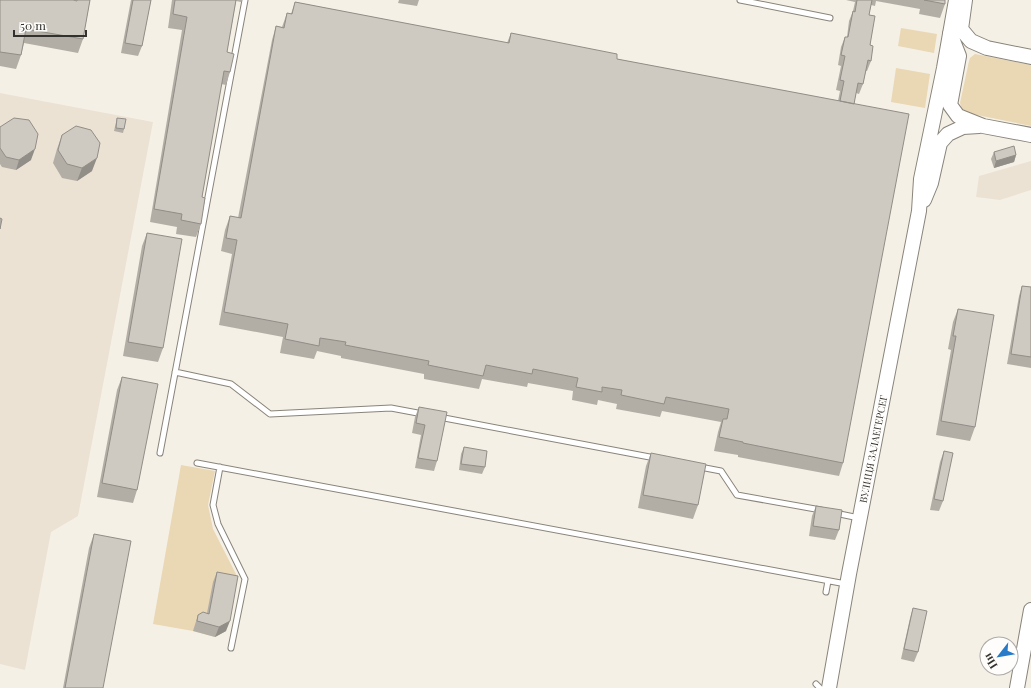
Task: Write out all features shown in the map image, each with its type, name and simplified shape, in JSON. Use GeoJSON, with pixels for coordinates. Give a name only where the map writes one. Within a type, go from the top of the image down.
{"type":"FeatureCollection","features":[{"type":"Feature","properties":{"kind":"main road"},"geometry":{"type":"LineString","coordinates":[[919,211],[921,179],[944,68],[956,0]]}},
{"type":"Feature","properties":{"kind":"main road"},"geometry":{"type":"LineString","coordinates":[[965,0],[961,29],[971,41],[987,48],[1031,57]]}},
{"type":"Feature","properties":{"kind":"main road"},"geometry":{"type":"LineString","coordinates":[[950,33],[959,56],[950,105],[958,116],[982,126],[1031,135]]}},
{"type":"Feature","properties":{"kind":"main road"},"geometry":{"type":"LineString","coordinates":[[944,68],[970,49],[987,48]]}},
{"type":"Feature","properties":{"kind":"main road"},"geometry":{"type":"LineString","coordinates":[[919,211],[931,183],[940,143],[948,134],[963,127],[982,126]]}},
{"type":"Feature","properties":{"kind":"main road","name":"ВУЛИЦЯ ЗАЛАЕГЕРСЕГ"},"geometry":{"type":"LineString","coordinates":[[822,687],[847,584],[919,211]]}},
{"type":"Feature","properties":{"kind":"main road"},"geometry":{"type":"LineString","coordinates":[[1018,688],[1031,610]]}},
{"type":"Feature","properties":{"kind":"lane"},"geometry":{"type":"LineString","coordinates":[[160,453],[245,0]]}},
{"type":"Feature","properties":{"kind":"lane"},"geometry":{"type":"LineString","coordinates":[[740,0],[830,18]]}},
{"type":"Feature","properties":{"kind":"lane"},"geometry":{"type":"LineString","coordinates":[[175,372],[231,384],[270,414],[391,408],[429,416]]}},
{"type":"Feature","properties":{"kind":"lane"},"geometry":{"type":"LineString","coordinates":[[437,417],[660,459]]}},
{"type":"Feature","properties":{"kind":"lane"},"geometry":{"type":"LineString","coordinates":[[197,463],[847,584]]}},
{"type":"Feature","properties":{"kind":"lane"},"geometry":{"type":"LineString","coordinates":[[690,465],[721,471],[737,495],[825,511]]}},
{"type":"Feature","properties":{"kind":"lane"},"geometry":{"type":"LineString","coordinates":[[220,467],[213,505],[218,524],[245,579],[231,648]]}},
{"type":"Feature","properties":{"kind":"lane"},"geometry":{"type":"LineString","coordinates":[[832,512],[860,518]]}},
{"type":"Feature","properties":{"kind":"lane"},"geometry":{"type":"LineString","coordinates":[[826,592],[828,581]]}},
{"type":"Feature","properties":{"kind":"shaded area"},"geometry":{"type":"Polygon","coordinates":[[[901,28],[937,34],[934,53],[898,46],[901,28]]]}},
{"type":"Feature","properties":{"kind":"shaded area"},"geometry":{"type":"Polygon","coordinates":[[[975,54],[1031,65],[1031,126],[967,113],[962,109],[960,103],[969,61],[975,54]]]}},
{"type":"Feature","properties":{"kind":"shaded area"},"geometry":{"type":"Polygon","coordinates":[[[896,68],[930,74],[925,108],[891,102],[896,68]]]}},
{"type":"Feature","properties":{"kind":"shaded area"},"geometry":{"type":"Polygon","coordinates":[[[0,93],[153,122],[78,516],[51,532],[25,670],[0,664],[0,93]]]}},
{"type":"Feature","properties":{"kind":"shaded area"},"geometry":{"type":"Polygon","coordinates":[[[1031,161],[1031,190],[1000,200],[976,197],[979,176],[1031,161]]]}},
{"type":"Feature","properties":{"kind":"shaded area"},"geometry":{"type":"Polygon","coordinates":[[[181,465],[215,471],[208,505],[213,529],[237,576],[226,631],[215,637],[193,631],[153,624],[181,465]]]}},
{"type":"Feature","properties":{"kind":"building"},"geometry":{"type":"Polygon","coordinates":[[[0,0],[90,0],[83,39],[26,29],[21,55],[0,52],[0,0]]]}},
{"type":"Feature","properties":{"kind":"building"},"geometry":{"type":"Polygon","coordinates":[[[133,0],[151,0],[142,46],[125,43],[133,0]]]}},
{"type":"Feature","properties":{"kind":"building"},"geometry":{"type":"Polygon","coordinates":[[[175,0],[236,0],[227,52],[234,54],[230,72],[224,71],[202,197],[205,198],[201,224],[181,220],[182,214],[154,209],[187,17],[173,14],[175,0]]]}},
{"type":"Feature","properties":{"kind":"building"},"geometry":{"type":"Polygon","coordinates":[[[857,0],[872,0],[869,15],[875,16],[870,45],[873,46],[871,61],[868,60],[863,84],[858,83],[854,104],[840,101],[844,81],[840,80],[845,56],[841,55],[845,37],[848,37],[853,11],[855,12],[857,0]]]}},
{"type":"Feature","properties":{"kind":"building"},"geometry":{"type":"Polygon","coordinates":[[[924,0],[945,0],[945,4],[924,0]]]}},
{"type":"Feature","properties":{"kind":"building"},"geometry":{"type":"Polygon","coordinates":[[[295,2],[509,43],[511,33],[617,54],[617,59],[909,114],[843,463],[719,437],[723,419],[727,419],[729,409],[666,397],[664,404],[621,395],[622,390],[602,387],[602,392],[576,387],[578,378],[533,369],[532,374],[486,365],[483,376],[428,365],[429,361],[345,345],[346,342],[320,338],[319,346],[285,339],[288,324],[224,312],[237,240],[226,238],[230,216],[241,218],[276,26],[284,28],[287,13],[292,14],[295,2]]]}},
{"type":"Feature","properties":{"kind":"building"},"geometry":{"type":"Polygon","coordinates":[[[14,118],[29,120],[38,134],[35,149],[19,160],[6,157],[0,148],[0,127],[14,118]]]}},
{"type":"Feature","properties":{"kind":"building"},"geometry":{"type":"Polygon","coordinates":[[[117,118],[126,119],[124,129],[116,128],[117,118]]]}},
{"type":"Feature","properties":{"kind":"building"},"geometry":{"type":"Polygon","coordinates":[[[76,126],[91,130],[100,143],[97,158],[82,168],[67,164],[58,150],[62,135],[76,126]]]}},
{"type":"Feature","properties":{"kind":"building"},"geometry":{"type":"Polygon","coordinates":[[[1014,146],[1016,155],[996,161],[994,152],[1014,146]]]}},
{"type":"Feature","properties":{"kind":"building"},"geometry":{"type":"Polygon","coordinates":[[[0,218],[2,219],[0,229],[0,218]]]}},
{"type":"Feature","properties":{"kind":"building"},"geometry":{"type":"Polygon","coordinates":[[[147,233],[182,239],[163,348],[128,342],[147,233]]]}},
{"type":"Feature","properties":{"kind":"building"},"geometry":{"type":"Polygon","coordinates":[[[1022,286],[1031,287],[1031,357],[1011,354],[1022,286]]]}},
{"type":"Feature","properties":{"kind":"building"},"geometry":{"type":"Polygon","coordinates":[[[958,309],[994,315],[975,427],[941,421],[956,336],[953,336],[958,309]]]}},
{"type":"Feature","properties":{"kind":"building"},"geometry":{"type":"Polygon","coordinates":[[[122,377],[158,384],[137,490],[102,483],[122,377]]]}},
{"type":"Feature","properties":{"kind":"building"},"geometry":{"type":"Polygon","coordinates":[[[419,407],[447,412],[437,461],[418,458],[425,425],[416,423],[419,407]]]}},
{"type":"Feature","properties":{"kind":"building"},"geometry":{"type":"Polygon","coordinates":[[[464,447],[487,451],[485,467],[461,464],[464,447]]]}},
{"type":"Feature","properties":{"kind":"building"},"geometry":{"type":"Polygon","coordinates":[[[944,451],[953,453],[943,501],[934,499],[944,451]]]}},
{"type":"Feature","properties":{"kind":"building"},"geometry":{"type":"Polygon","coordinates":[[[651,453],[706,464],[698,505],[643,495],[651,453]]]}},
{"type":"Feature","properties":{"kind":"building"},"geometry":{"type":"Polygon","coordinates":[[[816,506],[842,510],[839,530],[813,526],[816,506]]]}},
{"type":"Feature","properties":{"kind":"building"},"geometry":{"type":"Polygon","coordinates":[[[94,534],[131,541],[103,688],[65,688],[94,534]]]}},
{"type":"Feature","properties":{"kind":"building"},"geometry":{"type":"Polygon","coordinates":[[[217,572],[238,576],[230,621],[219,627],[197,621],[198,615],[203,612],[209,614],[217,572]]]}},
{"type":"Feature","properties":{"kind":"building"},"geometry":{"type":"Polygon","coordinates":[[[913,608],[927,611],[918,652],[904,649],[913,608]]]}}]}
